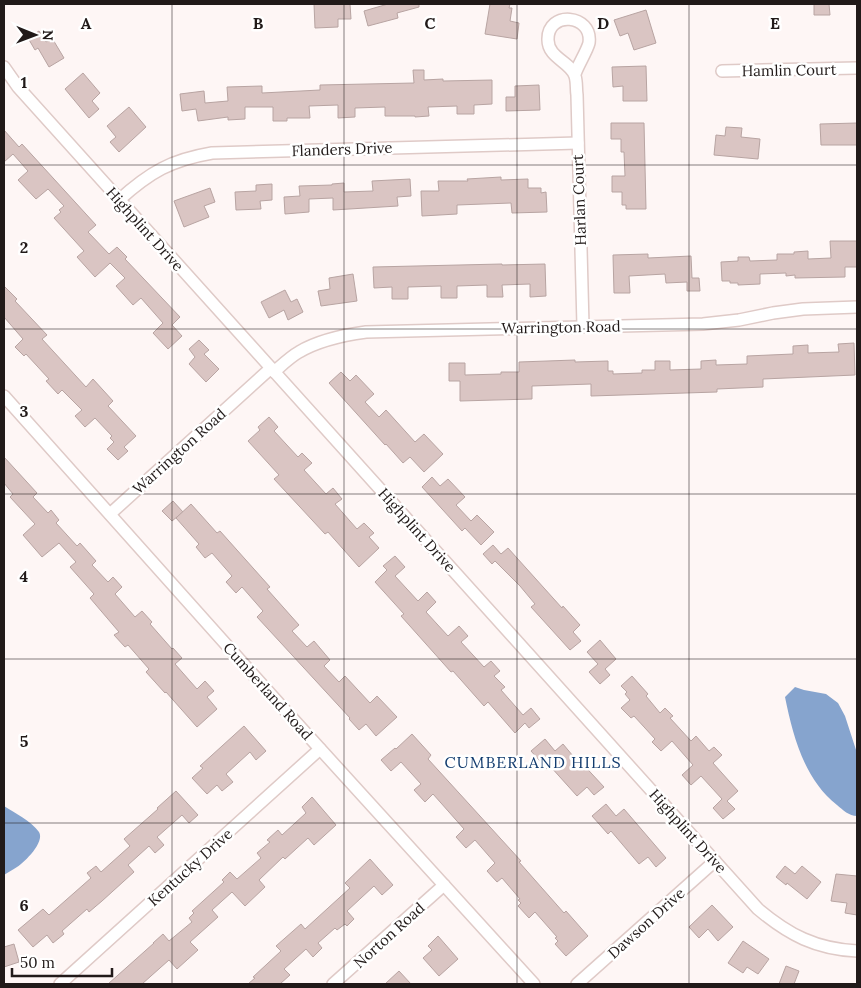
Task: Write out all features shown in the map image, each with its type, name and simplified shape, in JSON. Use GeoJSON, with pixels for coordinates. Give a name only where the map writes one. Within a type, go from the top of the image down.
{"type":"FeatureCollection","features":[{"type":"Feature","properties":{"kind":"street"},"geometry":{"type":"LineString","coordinates":[[567,19],[573,19],[583,25],[588,35],[587,49],[575,74],[551,51],[547,38],[556,23],[567,19]]}},
{"type":"Feature","properties":{"kind":"street","name":"Highplint Drive"},"geometry":{"type":"LineString","coordinates":[[4,67],[18,87],[119,200],[758,909],[783,928],[803,939],[822,946],[857,951]]}},
{"type":"Feature","properties":{"kind":"street","name":"Hamlin Court"},"geometry":{"type":"LineString","coordinates":[[722,71],[857,68]]}},
{"type":"Feature","properties":{"kind":"street","name":"Harlan Court"},"geometry":{"type":"LineString","coordinates":[[575,74],[583,326]]}},
{"type":"Feature","properties":{"kind":"street","name":"Flanders Drive"},"geometry":{"type":"LineString","coordinates":[[119,200],[138,183],[168,166],[193,156],[212,153],[578,143]]}},
{"type":"Feature","properties":{"kind":"street","name":"Warrington Road"},"geometry":{"type":"LineString","coordinates":[[110,514],[272,370],[300,350],[333,338],[366,332],[721,322],[788,310],[857,307]]}},
{"type":"Feature","properties":{"kind":"street","name":"Cumberland Road"},"geometry":{"type":"LineString","coordinates":[[4,396],[320,749],[534,984]]}},
{"type":"Feature","properties":{"kind":"street","name":"Kentucky Drive"},"geometry":{"type":"LineString","coordinates":[[60,984],[320,749]]}},
{"type":"Feature","properties":{"kind":"street","name":"Dawson Drive"},"geometry":{"type":"LineString","coordinates":[[577,984],[715,861]]}},
{"type":"Feature","properties":{"kind":"street","name":"Norton Road"},"geometry":{"type":"LineString","coordinates":[[333,984],[444,886]]}},
{"type":"Feature","properties":{"kind":"water"},"geometry":{"type":"Polygon","coordinates":[[[795,687],[826,694],[838,703],[845,716],[857,753],[857,816],[851,815],[837,805],[816,783],[808,770],[796,741],[785,697],[795,687]]]}},
{"type":"Feature","properties":{"kind":"water"},"geometry":{"type":"Polygon","coordinates":[[[4,806],[32,824],[40,836],[37,846],[29,856],[4,875],[4,806]]]}},
{"type":"Feature","properties":{"kind":"building"},"geometry":{"type":"Polygon","coordinates":[[[314,4],[350,4],[351,19],[338,19],[338,27],[315,28],[314,4]]]}},
{"type":"Feature","properties":{"kind":"building"},"geometry":{"type":"Polygon","coordinates":[[[388,4],[419,4],[419,7],[397,13],[398,18],[368,26],[364,11],[388,4]]]}},
{"type":"Feature","properties":{"kind":"building"},"geometry":{"type":"Polygon","coordinates":[[[490,4],[510,4],[509,8],[512,8],[510,21],[519,23],[517,39],[485,34],[490,4]]]}},
{"type":"Feature","properties":{"kind":"building"},"geometry":{"type":"Polygon","coordinates":[[[814,4],[829,4],[830,15],[814,15],[814,4]]]}},
{"type":"Feature","properties":{"kind":"building"},"geometry":{"type":"Polygon","coordinates":[[[646,10],[656,43],[634,50],[628,33],[620,36],[614,20],[646,10]]]}},
{"type":"Feature","properties":{"kind":"building"},"geometry":{"type":"Polygon","coordinates":[[[39,31],[46,42],[52,38],[64,58],[49,67],[38,48],[35,50],[28,38],[39,31]]]}},
{"type":"Feature","properties":{"kind":"building"},"geometry":{"type":"Polygon","coordinates":[[[646,66],[647,101],[623,101],[623,86],[613,87],[612,67],[646,66]]]}},
{"type":"Feature","properties":{"kind":"building"},"geometry":{"type":"Polygon","coordinates":[[[413,70],[424,70],[424,80],[492,80],[492,104],[474,105],[474,114],[457,114],[457,106],[428,107],[429,116],[415,117],[385,116],[385,107],[355,108],[355,117],[338,118],[338,105],[309,106],[310,118],[287,118],[287,121],[273,121],[273,107],[245,107],[245,119],[228,120],[228,117],[198,121],[196,109],[182,111],[180,94],[204,91],[205,103],[228,101],[227,87],[262,86],[262,93],[320,90],[320,85],[414,83],[413,70]]]}},
{"type":"Feature","properties":{"kind":"building"},"geometry":{"type":"Polygon","coordinates":[[[83,73],[100,93],[92,101],[99,109],[89,118],[65,89],[83,73]]]}},
{"type":"Feature","properties":{"kind":"building"},"geometry":{"type":"Polygon","coordinates":[[[539,85],[540,110],[506,111],[506,97],[515,97],[515,86],[539,85]]]}},
{"type":"Feature","properties":{"kind":"building"},"geometry":{"type":"Polygon","coordinates":[[[129,107],[146,127],[119,152],[110,142],[116,137],[107,126],[129,107]]]}},
{"type":"Feature","properties":{"kind":"building"},"geometry":{"type":"Polygon","coordinates":[[[611,123],[644,123],[646,209],[626,209],[626,205],[622,205],[622,192],[612,192],[612,176],[625,176],[624,152],[621,152],[621,139],[611,139],[611,123]]]}},
{"type":"Feature","properties":{"kind":"building"},"geometry":{"type":"Polygon","coordinates":[[[857,123],[857,145],[821,145],[820,124],[857,123]]]}},
{"type":"Feature","properties":{"kind":"building"},"geometry":{"type":"Polygon","coordinates":[[[726,127],[742,128],[741,137],[760,139],[758,159],[714,155],[716,135],[725,136],[726,127]]]}},
{"type":"Feature","properties":{"kind":"building"},"geometry":{"type":"Polygon","coordinates":[[[4,130],[19,147],[22,144],[96,225],[88,232],[109,254],[117,247],[127,257],[125,259],[180,317],[172,325],[182,336],[168,349],[153,333],[163,323],[141,298],[133,305],[116,286],[125,278],[110,263],[95,277],[77,257],[84,251],[54,218],[61,212],[59,210],[64,206],[48,189],[36,199],[18,180],[28,171],[13,154],[4,162],[4,130]]]}},
{"type":"Feature","properties":{"kind":"building"},"geometry":{"type":"Polygon","coordinates":[[[501,177],[501,180],[528,179],[528,188],[541,188],[541,193],[546,192],[547,212],[512,213],[511,203],[457,205],[457,214],[422,216],[421,191],[439,191],[438,181],[468,181],[467,179],[501,177]]]}},
{"type":"Feature","properties":{"kind":"building"},"geometry":{"type":"Polygon","coordinates":[[[410,179],[411,196],[397,197],[398,206],[333,210],[333,198],[309,199],[309,212],[285,214],[284,197],[300,196],[299,186],[344,183],[344,192],[373,191],[372,181],[410,179]]]}},
{"type":"Feature","properties":{"kind":"building"},"geometry":{"type":"Polygon","coordinates":[[[272,184],[272,200],[260,201],[261,209],[236,210],[235,192],[256,191],[256,185],[272,184]]]}},
{"type":"Feature","properties":{"kind":"building"},"geometry":{"type":"Polygon","coordinates":[[[210,188],[215,202],[204,206],[209,217],[184,227],[174,201],[210,188]]]}},
{"type":"Feature","properties":{"kind":"building"},"geometry":{"type":"Polygon","coordinates":[[[830,241],[857,241],[857,267],[845,267],[845,277],[795,278],[795,275],[786,276],[786,273],[760,274],[760,284],[738,285],[738,283],[730,283],[730,281],[722,281],[721,262],[738,261],[738,257],[749,257],[750,261],[777,260],[777,254],[794,254],[794,252],[808,251],[808,259],[831,258],[830,241]]]}},
{"type":"Feature","properties":{"kind":"building"},"geometry":{"type":"Polygon","coordinates":[[[648,254],[648,258],[691,256],[692,278],[699,278],[700,291],[687,291],[687,282],[666,283],[665,274],[629,276],[630,293],[614,293],[613,255],[648,254]]]}},
{"type":"Feature","properties":{"kind":"building"},"geometry":{"type":"Polygon","coordinates":[[[545,264],[546,296],[530,297],[530,284],[502,285],[503,297],[487,297],[487,285],[457,286],[457,298],[441,298],[441,286],[408,287],[408,299],[392,299],[392,287],[374,288],[373,267],[545,264]]]}},
{"type":"Feature","properties":{"kind":"building"},"geometry":{"type":"Polygon","coordinates":[[[353,274],[357,301],[321,306],[318,291],[330,289],[329,278],[353,274]]]}},
{"type":"Feature","properties":{"kind":"building"},"geometry":{"type":"Polygon","coordinates":[[[4,286],[17,299],[15,301],[47,335],[42,339],[86,387],[93,379],[113,401],[108,406],[136,436],[124,447],[128,451],[118,460],[107,449],[114,442],[110,438],[112,436],[95,418],[85,427],[75,416],[82,410],[62,390],[58,394],[46,381],[49,379],[26,354],[24,356],[15,347],[23,339],[4,317],[4,286]]]}},
{"type":"Feature","properties":{"kind":"building"},"geometry":{"type":"Polygon","coordinates":[[[285,290],[291,302],[297,299],[303,312],[288,320],[284,310],[269,318],[261,302],[285,290]]]}},
{"type":"Feature","properties":{"kind":"building"},"geometry":{"type":"Polygon","coordinates":[[[199,340],[209,350],[204,354],[219,369],[206,382],[189,364],[195,357],[189,349],[199,340]]]}},
{"type":"Feature","properties":{"kind":"building"},"geometry":{"type":"Polygon","coordinates":[[[854,343],[855,375],[763,379],[763,387],[717,389],[717,392],[591,396],[591,384],[532,386],[532,399],[460,401],[460,381],[449,381],[449,363],[465,363],[465,375],[519,372],[519,362],[575,360],[575,362],[608,361],[608,371],[613,371],[613,374],[642,373],[642,370],[655,370],[655,361],[670,361],[670,370],[701,369],[701,361],[716,360],[716,365],[747,364],[747,356],[793,354],[793,346],[808,345],[808,353],[839,352],[838,344],[854,343]]]}},
{"type":"Feature","properties":{"kind":"building"},"geometry":{"type":"Polygon","coordinates":[[[341,372],[350,381],[356,375],[374,394],[365,402],[379,417],[386,410],[415,442],[424,434],[443,454],[424,472],[410,457],[403,463],[329,383],[341,372]]]}},
{"type":"Feature","properties":{"kind":"building"},"geometry":{"type":"Polygon","coordinates":[[[269,417],[278,427],[274,431],[298,457],[302,453],[312,463],[304,470],[326,494],[333,488],[342,499],[335,504],[357,529],[364,523],[374,533],[369,537],[379,548],[359,567],[328,532],[325,534],[274,479],[279,475],[248,441],[260,430],[258,427],[269,417]]]}},
{"type":"Feature","properties":{"kind":"building"},"geometry":{"type":"Polygon","coordinates":[[[4,457],[37,493],[33,497],[48,513],[51,510],[59,520],[56,523],[77,546],[80,543],[96,561],[92,565],[108,582],[113,577],[122,587],[115,594],[135,617],[142,611],[152,622],[150,624],[182,658],[175,664],[197,689],[205,681],[214,691],[207,697],[217,709],[197,727],[146,672],[149,669],[128,645],[125,647],[114,635],[119,632],[90,598],[94,594],[70,567],[76,562],[59,543],[42,557],[23,535],[35,524],[10,497],[13,494],[4,483],[4,457]]]}},
{"type":"Feature","properties":{"kind":"building"},"geometry":{"type":"Polygon","coordinates":[[[432,477],[440,486],[448,479],[465,497],[456,505],[471,521],[477,515],[494,532],[481,545],[465,528],[462,531],[422,487],[432,477]]]}},
{"type":"Feature","properties":{"kind":"building"},"geometry":{"type":"Polygon","coordinates":[[[173,501],[183,512],[172,521],[162,511],[173,501]]]}},
{"type":"Feature","properties":{"kind":"building"},"geometry":{"type":"Polygon","coordinates":[[[191,504],[217,533],[220,531],[270,587],[267,589],[299,625],[292,631],[307,647],[314,641],[330,660],[324,666],[339,682],[345,676],[370,703],[377,696],[397,717],[376,736],[366,724],[359,730],[257,617],[263,611],[242,587],[236,593],[226,582],[232,576],[212,553],[205,558],[196,547],[199,544],[176,518],[191,504]]]}},
{"type":"Feature","properties":{"kind":"building"},"geometry":{"type":"Polygon","coordinates":[[[493,545],[501,554],[508,548],[562,608],[563,606],[580,625],[573,632],[581,641],[570,650],[531,607],[535,604],[520,586],[495,561],[492,564],[483,554],[493,545]]]}},
{"type":"Feature","properties":{"kind":"building"},"geometry":{"type":"Polygon","coordinates":[[[395,556],[405,567],[395,576],[418,601],[427,592],[436,602],[426,612],[448,636],[459,626],[468,636],[461,642],[484,667],[491,661],[500,671],[494,676],[505,687],[501,690],[523,715],[531,708],[540,719],[529,728],[525,723],[515,733],[488,702],[484,706],[401,616],[404,614],[375,582],[387,570],[383,566],[395,556]]]}},
{"type":"Feature","properties":{"kind":"building"},"geometry":{"type":"Polygon","coordinates":[[[600,640],[616,659],[605,669],[610,675],[600,684],[589,672],[598,664],[587,652],[600,640]]]}},
{"type":"Feature","properties":{"kind":"building"},"geometry":{"type":"Polygon","coordinates":[[[632,676],[648,694],[646,696],[660,713],[665,708],[673,716],[670,718],[691,741],[696,736],[709,751],[714,747],[722,755],[713,763],[738,791],[727,801],[735,809],[723,819],[713,808],[722,799],[701,776],[691,785],[682,775],[693,765],[672,741],[661,751],[652,742],[655,739],[634,716],[631,718],[621,708],[630,700],[625,694],[627,692],[621,686],[632,676]]]}},
{"type":"Feature","properties":{"kind":"building"},"geometry":{"type":"Polygon","coordinates":[[[244,726],[266,751],[256,760],[250,752],[226,774],[233,782],[222,791],[217,785],[207,794],[192,778],[203,768],[200,766],[244,726]]]}},
{"type":"Feature","properties":{"kind":"building"},"geometry":{"type":"Polygon","coordinates":[[[412,734],[431,755],[428,759],[521,861],[519,862],[564,913],[566,911],[588,936],[566,956],[555,944],[558,941],[555,938],[557,937],[535,912],[529,918],[518,906],[521,903],[518,900],[520,899],[502,878],[497,882],[487,871],[495,863],[475,840],[466,848],[456,837],[464,829],[433,794],[425,802],[414,790],[421,784],[401,762],[391,771],[381,760],[412,734]]]}},
{"type":"Feature","properties":{"kind":"building"},"geometry":{"type":"Polygon","coordinates":[[[545,739],[555,751],[563,744],[578,762],[579,760],[604,787],[594,795],[587,787],[577,796],[550,766],[547,769],[531,751],[545,739]]]}},
{"type":"Feature","properties":{"kind":"building"},"geometry":{"type":"Polygon","coordinates":[[[176,791],[198,815],[189,823],[182,815],[157,837],[164,845],[155,853],[149,846],[128,865],[134,872],[102,901],[89,912],[87,909],[62,931],[64,934],[53,943],[47,935],[33,947],[18,930],[43,909],[49,915],[91,878],[87,873],[96,866],[101,872],[130,846],[124,839],[176,791]]]}},
{"type":"Feature","properties":{"kind":"building"},"geometry":{"type":"Polygon","coordinates":[[[312,797],[336,825],[314,845],[308,838],[285,859],[283,857],[259,880],[265,887],[245,906],[232,892],[212,910],[218,917],[190,942],[198,950],[177,969],[169,960],[142,984],[108,984],[163,934],[169,941],[192,922],[189,918],[194,913],[192,911],[224,882],[222,880],[230,872],[237,879],[261,858],[257,853],[270,842],[267,840],[278,830],[282,835],[306,813],[302,807],[312,797]]]}},
{"type":"Feature","properties":{"kind":"building"},"geometry":{"type":"Polygon","coordinates":[[[606,804],[616,816],[624,809],[666,858],[656,867],[648,857],[639,864],[611,831],[608,834],[592,816],[606,804]]]}},
{"type":"Feature","properties":{"kind":"building"},"geometry":{"type":"Polygon","coordinates":[[[370,859],[393,885],[382,895],[374,886],[347,911],[354,919],[347,926],[345,924],[337,930],[335,928],[318,943],[322,948],[313,957],[306,949],[284,969],[290,975],[280,984],[248,984],[281,951],[276,946],[301,924],[305,929],[350,888],[345,883],[370,859]]]}},
{"type":"Feature","properties":{"kind":"building"},"geometry":{"type":"Polygon","coordinates":[[[785,866],[795,874],[802,866],[821,882],[807,899],[776,877],[785,866]]]}},
{"type":"Feature","properties":{"kind":"building"},"geometry":{"type":"Polygon","coordinates":[[[836,874],[857,876],[857,915],[845,913],[847,903],[831,901],[836,874]]]}},
{"type":"Feature","properties":{"kind":"building"},"geometry":{"type":"Polygon","coordinates":[[[712,905],[733,927],[718,941],[708,929],[699,938],[689,927],[712,905]]]}},
{"type":"Feature","properties":{"kind":"building"},"geometry":{"type":"Polygon","coordinates":[[[438,936],[458,959],[439,976],[423,958],[432,950],[428,946],[438,936]]]}},
{"type":"Feature","properties":{"kind":"building"},"geometry":{"type":"Polygon","coordinates":[[[743,941],[769,959],[758,974],[747,967],[743,973],[728,963],[743,941]]]}},
{"type":"Feature","properties":{"kind":"building"},"geometry":{"type":"Polygon","coordinates":[[[14,944],[19,962],[4,967],[4,947],[14,944]]]}},
{"type":"Feature","properties":{"kind":"building"},"geometry":{"type":"Polygon","coordinates":[[[786,966],[799,971],[794,984],[779,984],[786,966]]]}},
{"type":"Feature","properties":{"kind":"building"},"geometry":{"type":"Polygon","coordinates":[[[399,971],[411,984],[385,984],[399,971]]]}},
{"type":"Feature","properties":{"kind":"district","name":"CUMBERLAND HILLS"},"geometry":{"type":"Point","coordinates":[533,762]}}]}
